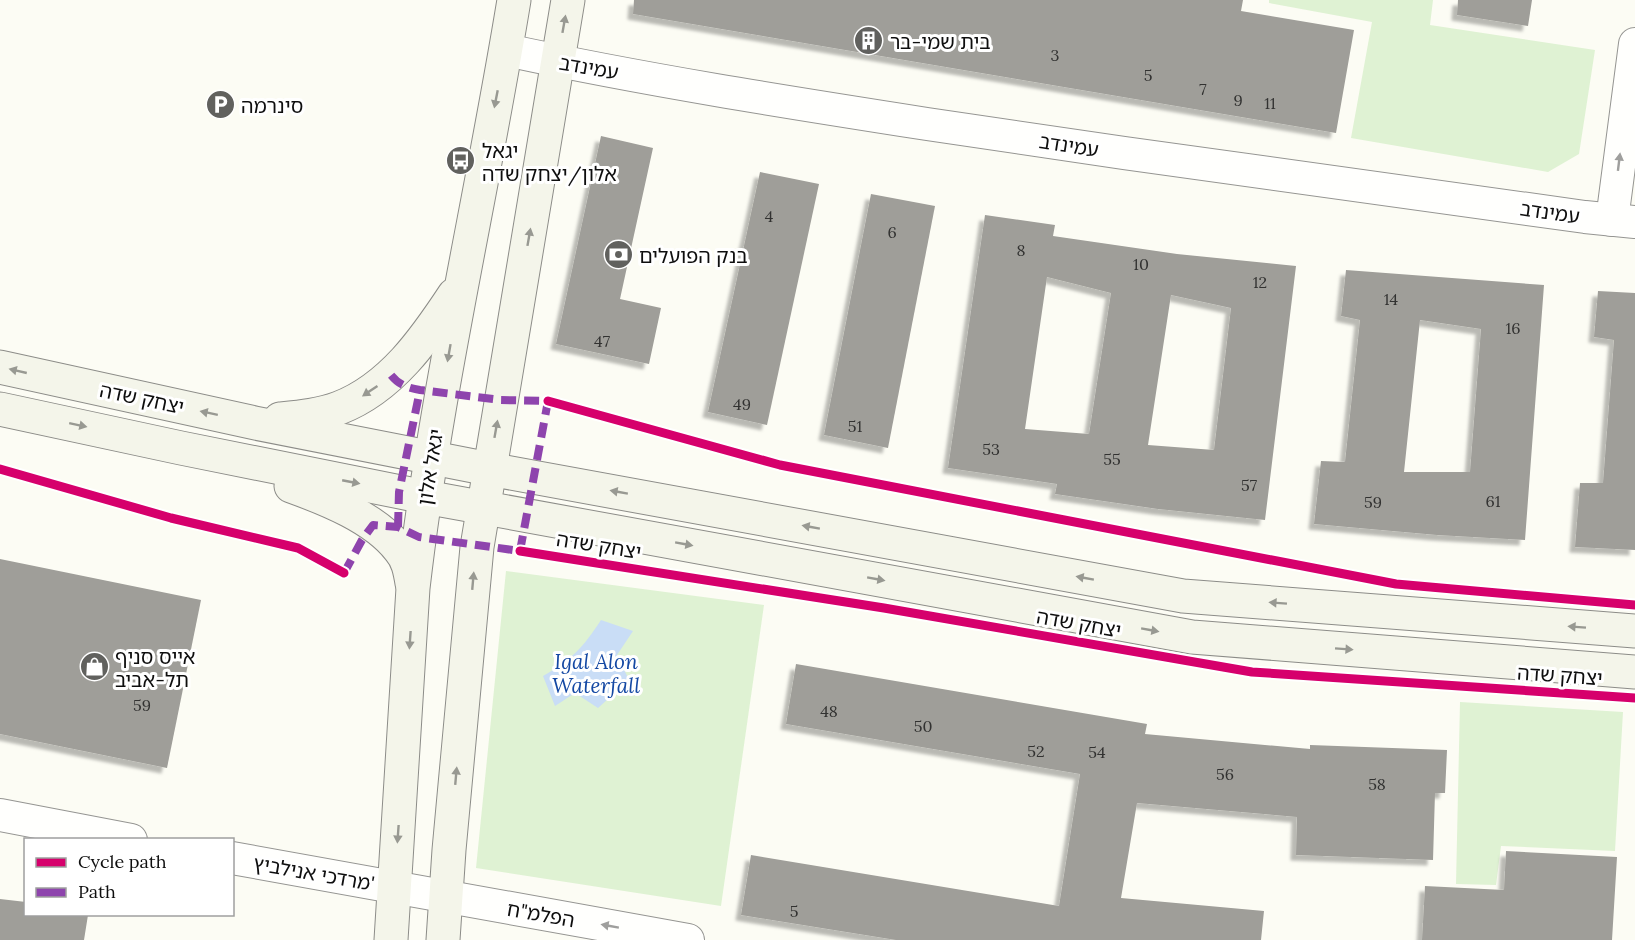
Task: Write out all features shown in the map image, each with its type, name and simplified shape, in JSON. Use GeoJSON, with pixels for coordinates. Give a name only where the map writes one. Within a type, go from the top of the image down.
{"type":"FeatureCollection","features":[{"type":"Feature","properties":{"kind":"street","name":"יגאל אלון"},"geometry":{"type":"LineString","coordinates":[[391,940],[414,588],[425,497],[461,283],[514,0]]}},
{"type":"Feature","properties":{"kind":"street"},"geometry":{"type":"LineString","coordinates":[[443,940],[482,507],[568,0]]}},
{"type":"Feature","properties":{"kind":"street"},"geometry":{"type":"LineString","coordinates":[[1623,221],[1635,44]]}},
{"type":"Feature","properties":{"kind":"street","name":"עמינדב"},"geometry":{"type":"LineString","coordinates":[[506,50],[816,106],[1107,151],[1623,221]]}},
{"type":"Feature","properties":{"kind":"street"},"geometry":{"type":"LineString","coordinates":[[255,423],[317,414],[340,408],[366,394],[391,375],[413,352],[461,283]]}},
{"type":"Feature","properties":{"kind":"street","name":"יצחק שדה"},"geometry":{"type":"LineString","coordinates":[[0,367],[255,423],[489,469],[1183,596],[1635,631]]}},
{"type":"Feature","properties":{"kind":"street","name":"יצחק שדה"},"geometry":{"type":"LineString","coordinates":[[0,409],[425,497],[1192,638],[1635,672]]}},
{"type":"Feature","properties":{"kind":"street"},"geometry":{"type":"LineString","coordinates":[[0,435],[38,417]]}},
{"type":"Feature","properties":{"kind":"street"},"geometry":{"type":"LineString","coordinates":[[181,448],[323,498],[373,525],[400,550],[409,565],[414,588]]}},
{"type":"Feature","properties":{"kind":"street"},"geometry":{"type":"LineString","coordinates":[[0,815],[121,838]]}},
{"type":"Feature","properties":{"kind":"street","name":"מרדכי אנילביץ'"},"geometry":{"type":"LineString","coordinates":[[234,858],[395,888]]}},
{"type":"Feature","properties":{"kind":"street","name":"הפלמ\"ח"},"geometry":{"type":"LineString","coordinates":[[395,888],[688,940]]}},
{"type":"Feature","properties":{"kind":"green space"},"geometry":{"type":"Polygon","coordinates":[[[1269,0],[1433,0],[1430,25],[1595,50],[1579,154],[1548,172],[1351,138],[1372,22],[1269,3],[1269,0]]]}},
{"type":"Feature","properties":{"kind":"green space"},"geometry":{"type":"Polygon","coordinates":[[[506,571],[764,605],[721,906],[476,868],[506,571]]]}},
{"type":"Feature","properties":{"kind":"green space"},"geometry":{"type":"Polygon","coordinates":[[[1460,702],[1623,712],[1615,851],[1501,846],[1496,885],[1456,884],[1460,702]]]}},
{"type":"Feature","properties":{"kind":"water","name":"Igal Alon Waterfall"},"geometry":{"type":"Polygon","coordinates":[[[601,620],[633,631],[617,655],[629,680],[598,708],[575,693],[555,706],[543,676],[576,653],[601,620]]]}},
{"type":"Feature","properties":{"kind":"building"},"geometry":{"type":"Polygon","coordinates":[[[634,0],[1243,0],[1241,11],[1354,30],[1336,133],[633,14],[634,0]]]}},
{"type":"Feature","properties":{"kind":"building"},"geometry":{"type":"Polygon","coordinates":[[[1458,0],[1532,0],[1528,26],[1457,15],[1458,0]]]}},
{"type":"Feature","properties":{"kind":"building"},"geometry":{"type":"Polygon","coordinates":[[[601,136],[653,148],[620,299],[661,308],[649,364],[556,344],[601,136]]]}},
{"type":"Feature","properties":{"kind":"building"},"geometry":{"type":"Polygon","coordinates":[[[760,172],[819,184],[767,425],[708,412],[760,172]]]}},
{"type":"Feature","properties":{"kind":"building"},"geometry":{"type":"Polygon","coordinates":[[[871,194],[935,206],[888,448],[824,435],[871,194]]]}},
{"type":"Feature","properties":{"kind":"building"},"geometry":{"type":"Polygon","coordinates":[[[985,215],[1055,225],[1053,236],[1177,254],[1296,266],[1265,520],[1158,509],[1055,494],[1057,484],[948,468],[985,215]],[[1047,277],[1025,429],[1089,434],[1111,293],[1047,277]],[[1171,295],[1148,445],[1214,450],[1231,308],[1171,295]]]}},
{"type":"Feature","properties":{"kind":"building"},"geometry":{"type":"Polygon","coordinates":[[[1346,270],[1544,285],[1525,540],[1314,524],[1321,461],[1345,462],[1360,320],[1341,316],[1346,270]],[[1420,320],[1404,472],[1470,472],[1481,329],[1420,320]]]}},
{"type":"Feature","properties":{"kind":"building"},"geometry":{"type":"Polygon","coordinates":[[[1598,291],[1635,293],[1635,550],[1575,547],[1580,483],[1603,483],[1614,340],[1594,337],[1598,291]]]}},
{"type":"Feature","properties":{"kind":"building","name":"אייס סניף תל-אביב"},"geometry":{"type":"Polygon","coordinates":[[[0,559],[201,600],[167,768],[0,734],[0,559]]]}},
{"type":"Feature","properties":{"kind":"building"},"geometry":{"type":"Polygon","coordinates":[[[796,664],[1147,724],[1145,734],[1310,749],[1310,745],[1447,750],[1445,793],[1435,793],[1433,860],[1296,855],[1297,817],[1137,803],[1121,898],[1264,911],[1261,940],[896,940],[741,915],[751,855],[1059,906],[1080,774],[786,724],[796,664]]]}},
{"type":"Feature","properties":{"kind":"building"},"geometry":{"type":"Polygon","coordinates":[[[1506,851],[1617,857],[1612,940],[1422,940],[1425,886],[1504,890],[1506,851]]]}},
{"type":"Feature","properties":{"kind":"building"},"geometry":{"type":"Polygon","coordinates":[[[0,899],[24,902],[24,916],[88,916],[84,940],[0,940],[0,899]]]}},
{"type":"Feature","properties":{"kind":"marked path"},"geometry":{"type":"LineString","coordinates":[[344,573],[373,525],[398,527],[419,537],[520,551],[548,401],[501,400],[420,390],[404,386],[391,375]]}},
{"type":"Feature","properties":{"kind":"marked path"},"geometry":{"type":"LineString","coordinates":[[398,527],[399,492],[420,390]]}},
{"type":"Feature","properties":{"kind":"cycle path"},"geometry":{"type":"LineString","coordinates":[[548,401],[780,465],[1396,584],[1635,605]]}},
{"type":"Feature","properties":{"kind":"cycle path"},"geometry":{"type":"LineString","coordinates":[[0,469],[171,518],[298,548],[344,573]]}},
{"type":"Feature","properties":{"kind":"cycle path"},"geometry":{"type":"LineString","coordinates":[[520,551],[884,608],[1252,672],[1635,698]]}},
{"type":"Feature","properties":{"kind":"place","name":"בית שמי-בר"},"geometry":{"type":"Point","coordinates":[869,41]}},
{"type":"Feature","properties":{"kind":"place","name":"סינרמה"},"geometry":{"type":"Point","coordinates":[220,105]}},
{"type":"Feature","properties":{"kind":"place","name":"יגאל אלון/יצחק שדה"},"geometry":{"type":"Point","coordinates":[461,161]}},
{"type":"Feature","properties":{"kind":"place","name":"בנק הפועלים"},"geometry":{"type":"Point","coordinates":[618,255]}},
{"type":"Feature","properties":{"kind":"place","name":"אייס סניף תל-אביב"},"geometry":{"type":"Point","coordinates":[94,667]}}]}
